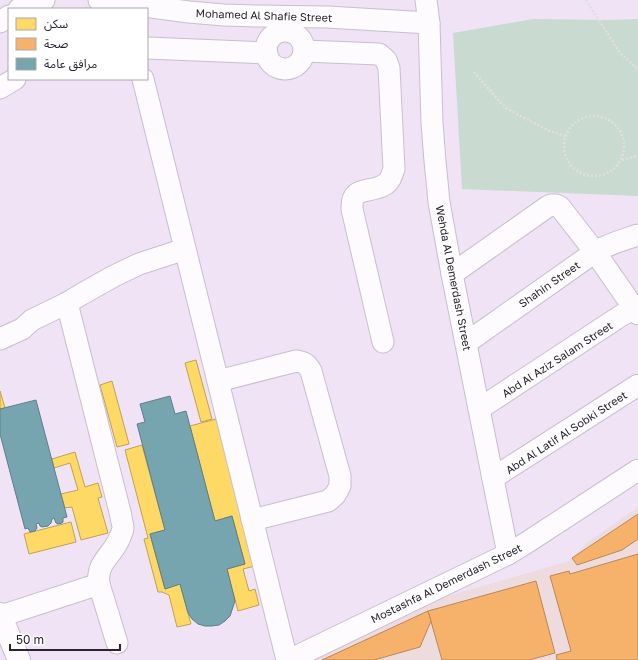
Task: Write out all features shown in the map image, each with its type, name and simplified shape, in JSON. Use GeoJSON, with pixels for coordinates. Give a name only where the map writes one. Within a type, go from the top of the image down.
{"type":"FeatureCollection","features":[{"type":"Feature","properties":{"kind":"main road"},"geometry":{"type":"LineString","coordinates":[[0,615],[20,660]]}},
{"type":"Feature","properties":{"kind":"street"},"geometry":{"type":"LineString","coordinates":[[17,8],[44,0]]}},
{"type":"Feature","properties":{"kind":"street","name":"Mohamed Al Shafie Street"},"geometry":{"type":"LineString","coordinates":[[99,0],[189,12],[258,16],[327,17],[429,23]]}},
{"type":"Feature","properties":{"kind":"street","name":"Wehda Al Demerdash Street"},"geometry":{"type":"LineString","coordinates":[[426,0],[429,23],[432,123],[439,202],[508,554]]}},
{"type":"Feature","properties":{"kind":"street"},"geometry":{"type":"LineString","coordinates":[[0,22],[8,15]]}},
{"type":"Feature","properties":{"kind":"street"},"geometry":{"type":"LineString","coordinates":[[148,48],[266,53],[271,63],[280,69],[292,68],[300,62],[304,51],[379,54],[386,60],[389,68],[394,169],[391,178],[385,185],[359,192],[354,196],[351,202],[383,342]]}},
{"type":"Feature","properties":{"kind":"street"},"geometry":{"type":"LineString","coordinates":[[0,88],[13,80]]}},
{"type":"Feature","properties":{"kind":"street"},"geometry":{"type":"LineString","coordinates":[[143,80],[288,660]]}},
{"type":"Feature","properties":{"kind":"street"},"geometry":{"type":"LineString","coordinates":[[452,274],[547,207],[556,205],[595,252],[637,310]]}},
{"type":"Feature","properties":{"kind":"street","name":"Shahin Street"},"geometry":{"type":"LineString","coordinates":[[466,343],[595,252],[613,243],[638,235]]}},
{"type":"Feature","properties":{"kind":"street"},"geometry":{"type":"LineString","coordinates":[[0,340],[22,329],[32,320],[67,303],[126,270],[139,264],[185,249]]}},
{"type":"Feature","properties":{"kind":"street"},"geometry":{"type":"LineString","coordinates":[[67,303],[123,529],[118,542],[103,562],[98,578],[117,643]]}},
{"type":"Feature","properties":{"kind":"street","name":"Abd Al Aziz Salam Street"},"geometry":{"type":"LineString","coordinates":[[479,409],[622,315],[637,310]]}},
{"type":"Feature","properties":{"kind":"street"},"geometry":{"type":"LineString","coordinates":[[0,326],[23,318],[32,320]]}},
{"type":"Feature","properties":{"kind":"street"},"geometry":{"type":"LineString","coordinates":[[218,381],[296,361],[308,365],[311,371],[340,476],[340,486],[335,495],[328,501],[252,520]]}},
{"type":"Feature","properties":{"kind":"street","name":"Abd Al Latif Al Sobki Street"},"geometry":{"type":"LineString","coordinates":[[493,478],[638,385]]}},
{"type":"Feature","properties":{"kind":"street","name":"Mostashfa Al Demerdash Street"},"geometry":{"type":"LineString","coordinates":[[288,660],[508,554],[638,470]]}},
{"type":"Feature","properties":{"kind":"street"},"geometry":{"type":"LineString","coordinates":[[0,615],[99,584]]}},
{"type":"Feature","properties":{"kind":"path"},"geometry":{"type":"LineString","coordinates":[[586,0],[620,53],[638,69]]}},
{"type":"Feature","properties":{"kind":"path"},"geometry":{"type":"LineString","coordinates":[[474,72],[506,108],[547,130],[566,136]]}},
{"type":"Feature","properties":{"kind":"path"},"geometry":{"type":"LineString","coordinates":[[590,116],[602,116],[618,128],[623,137],[624,149],[621,160],[617,166],[606,174],[593,176],[585,175],[572,167],[566,155],[564,146],[566,136],[575,122],[590,116]]}},
{"type":"Feature","properties":{"kind":"path"},"geometry":{"type":"LineString","coordinates":[[621,160],[638,156]]}},
{"type":"Feature","properties":{"kind":"shaded area"},"geometry":{"type":"Polygon","coordinates":[[[533,19],[638,19],[638,196],[462,189],[453,33],[533,19]]]}},
{"type":"Feature","properties":{"kind":"shaded area"},"geometry":{"type":"Polygon","coordinates":[[[638,507],[638,660],[300,660],[438,599],[569,561],[588,542],[638,507]]]}},
{"type":"Feature","properties":{"kind":"building: سكن"},"geometry":{"type":"Polygon","coordinates":[[[196,360],[212,419],[201,422],[185,363],[196,360]]]}},
{"type":"Feature","properties":{"kind":"building: سكن"},"geometry":{"type":"Polygon","coordinates":[[[112,381],[129,444],[117,447],[100,385],[112,381]]]}},
{"type":"Feature","properties":{"kind":"building: سكن"},"geometry":{"type":"Polygon","coordinates":[[[0,391],[5,408],[0,409],[0,391]]]}},
{"type":"Feature","properties":{"kind":"building: سكن"},"geometry":{"type":"Polygon","coordinates":[[[216,419],[255,566],[243,569],[249,591],[255,589],[259,605],[238,611],[227,569],[245,564],[232,516],[215,521],[190,426],[216,419]]]}},
{"type":"Feature","properties":{"kind":"building: سكن"},"geometry":{"type":"Polygon","coordinates":[[[142,445],[165,530],[150,534],[165,589],[180,584],[191,624],[177,627],[169,595],[158,592],[144,539],[148,538],[125,450],[142,445]]]}},
{"type":"Feature","properties":{"kind":"building: سكن"},"geometry":{"type":"Polygon","coordinates":[[[75,452],[85,487],[98,483],[102,497],[98,498],[108,533],[81,540],[72,507],[65,508],[61,494],[78,490],[70,463],[54,468],[52,459],[75,452]]]}},
{"type":"Feature","properties":{"kind":"building: سكن"},"geometry":{"type":"Polygon","coordinates":[[[71,522],[76,542],[29,554],[24,534],[71,522]]]}},
{"type":"Feature","properties":{"kind":"building: صحة"},"geometry":{"type":"Polygon","coordinates":[[[638,514],[638,539],[622,550],[577,565],[572,558],[638,514]]]}},
{"type":"Feature","properties":{"kind":"building: صحة"},"geometry":{"type":"Polygon","coordinates":[[[638,554],[638,660],[557,660],[556,655],[571,651],[550,576],[569,571],[570,574],[638,554]]]}},
{"type":"Feature","properties":{"kind":"building: صحة"},"geometry":{"type":"Polygon","coordinates":[[[536,581],[555,653],[529,660],[442,660],[428,611],[536,581]]]}},
{"type":"Feature","properties":{"kind":"building: صحة"},"geometry":{"type":"Polygon","coordinates":[[[428,611],[431,621],[420,647],[374,660],[322,660],[428,611]]]}},
{"type":"Feature","properties":{"kind":"building: مرافق عامة"},"geometry":{"type":"Polygon","coordinates":[[[170,396],[175,414],[186,411],[215,521],[232,516],[245,564],[227,569],[235,601],[230,616],[219,625],[205,626],[198,624],[192,619],[188,613],[180,584],[165,589],[150,534],[165,530],[137,424],[145,422],[140,404],[170,396]]]}},
{"type":"Feature","properties":{"kind":"building: مرافق عامة"},"geometry":{"type":"Polygon","coordinates":[[[36,400],[67,517],[63,518],[62,523],[58,524],[54,518],[48,526],[42,527],[39,523],[36,524],[37,528],[35,531],[30,532],[28,528],[25,529],[0,434],[0,409],[36,400]]]}}]}
